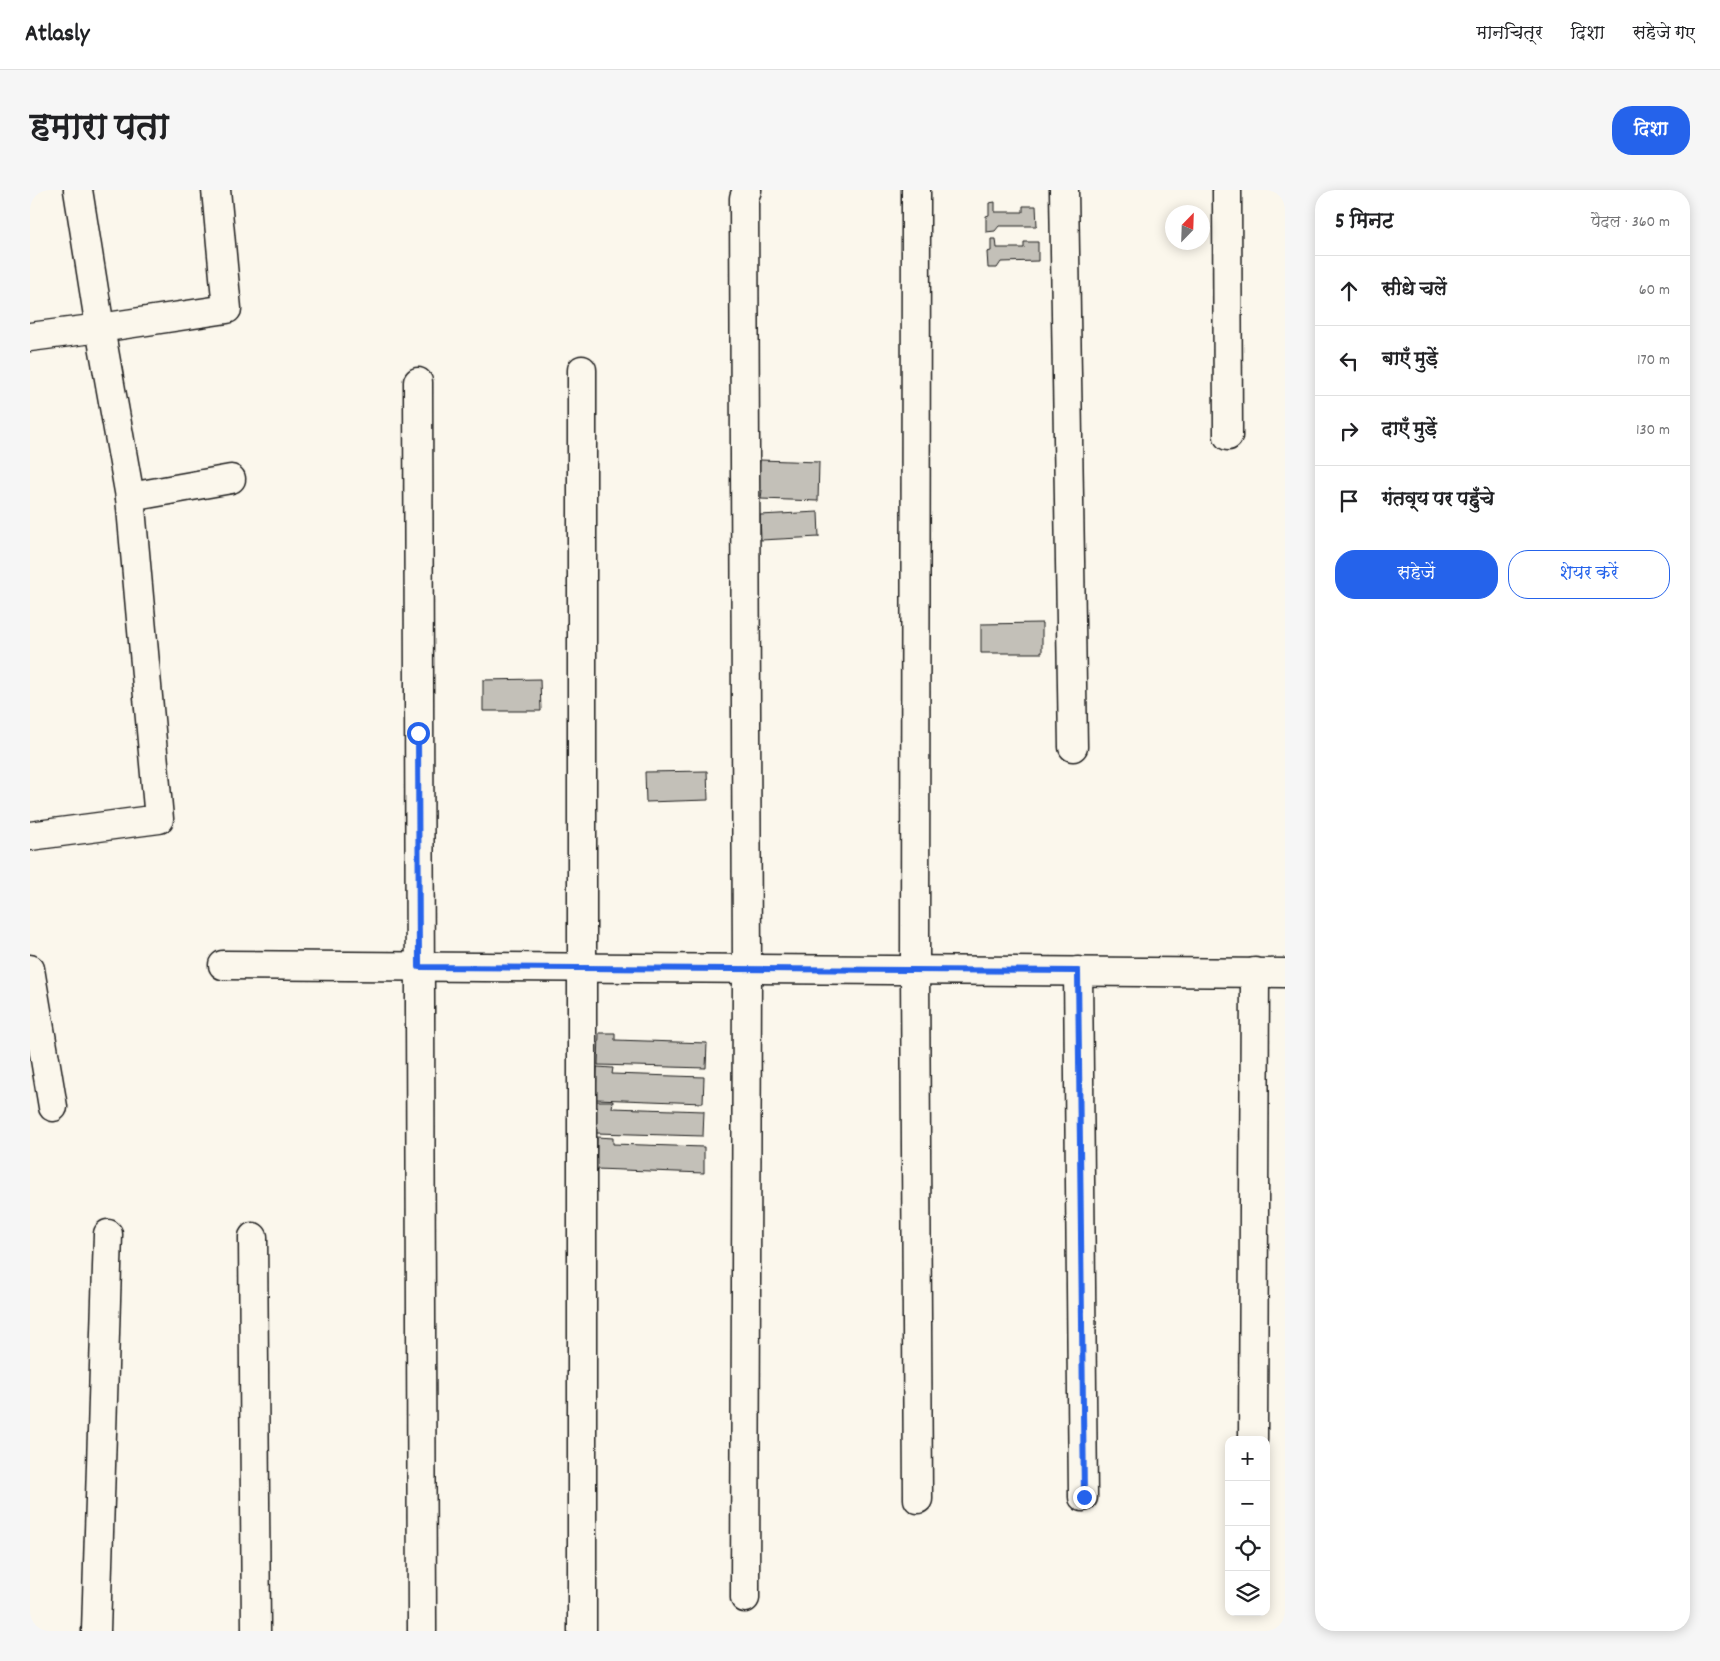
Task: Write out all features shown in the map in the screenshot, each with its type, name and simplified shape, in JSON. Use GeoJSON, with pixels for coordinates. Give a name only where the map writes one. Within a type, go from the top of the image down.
{"type":"FeatureCollection","features":[{"type":"Feature","properties":{"kind":"street"},"geometry":{"type":"LineString","coordinates":[[30,836],[159,819],[130,496],[78,190]]}},
{"type":"Feature","properties":{"kind":"street"},"geometry":{"type":"LineString","coordinates":[[30,337],[227,308],[216,190]]}},
{"type":"Feature","properties":{"kind":"street"},"geometry":{"type":"LineString","coordinates":[[745,1598],[748,969],[744,198],[748,190]]}},
{"type":"Feature","properties":{"kind":"street"},"geometry":{"type":"LineString","coordinates":[[916,190],[915,970],[918,1499]]}},
{"type":"Feature","properties":{"kind":"street"},"geometry":{"type":"LineString","coordinates":[[1064,190],[1073,747]]}},
{"type":"Feature","properties":{"kind":"street"},"geometry":{"type":"LineString","coordinates":[[1226,190],[1228,436]]}},
{"type":"Feature","properties":{"kind":"street"},"geometry":{"type":"LineString","coordinates":[[582,370],[582,1631]]}},
{"type":"Feature","properties":{"kind":"street"},"geometry":{"type":"LineString","coordinates":[[418,382],[422,1631]]}},
{"type":"Feature","properties":{"kind":"street"},"geometry":{"type":"LineString","coordinates":[[130,496],[231,479]]}},
{"type":"Feature","properties":{"kind":"street"},"geometry":{"type":"LineString","coordinates":[[223,965],[1285,973]]}},
{"type":"Feature","properties":{"kind":"street"},"geometry":{"type":"LineString","coordinates":[[30,969],[34,1023],[53,1107]]}},
{"type":"Feature","properties":{"kind":"street"},"geometry":{"type":"LineString","coordinates":[[1078,971],[1084,1497]]}},
{"type":"Feature","properties":{"kind":"street"},"geometry":{"type":"LineString","coordinates":[[1252,1436],[1255,972]]}},
{"type":"Feature","properties":{"kind":"street"},"geometry":{"type":"LineString","coordinates":[[96,1631],[108,1234]]}},
{"type":"Feature","properties":{"kind":"street"},"geometry":{"type":"LineString","coordinates":[[253,1237],[256,1631]]}},
{"type":"Feature","properties":{"kind":"building"},"geometry":{"type":"Polygon","coordinates":[[[995,202],[995,212],[1023,212],[1023,206],[1036,206],[1037,226],[999,226],[995,231],[986,232],[986,216],[989,215],[989,203],[995,202]]]}},
{"type":"Feature","properties":{"kind":"building"},"geometry":{"type":"Polygon","coordinates":[[[991,239],[996,239],[997,248],[1024,248],[1024,242],[1038,242],[1038,261],[1001,262],[997,268],[988,268],[987,252],[991,251],[991,239]]]}},
{"type":"Feature","properties":{"kind":"building"},"geometry":{"type":"Polygon","coordinates":[[[760,460],[819,462],[818,501],[761,499],[762,490],[753,490],[753,469],[759,469],[760,460]]]}},
{"type":"Feature","properties":{"kind":"building"},"geometry":{"type":"Polygon","coordinates":[[[818,512],[819,537],[761,540],[760,515],[818,512]]]}},
{"type":"Feature","properties":{"kind":"building"},"geometry":{"type":"Polygon","coordinates":[[[1042,623],[1042,653],[981,653],[981,624],[1042,623]]]}},
{"type":"Feature","properties":{"kind":"building"},"geometry":{"type":"Polygon","coordinates":[[[540,679],[541,711],[483,711],[483,680],[540,679]]]}},
{"type":"Feature","properties":{"kind":"building"},"geometry":{"type":"Polygon","coordinates":[[[707,771],[708,800],[646,802],[645,772],[707,771]]]}},
{"type":"Feature","properties":{"kind":"building"},"geometry":{"type":"Polygon","coordinates":[[[599,1033],[615,1033],[615,1040],[707,1043],[706,1068],[598,1065],[599,1033]]]}},
{"type":"Feature","properties":{"kind":"building"},"geometry":{"type":"Polygon","coordinates":[[[597,1067],[613,1068],[612,1074],[704,1077],[703,1103],[596,1099],[597,1067]]]}},
{"type":"Feature","properties":{"kind":"building"},"geometry":{"type":"Polygon","coordinates":[[[596,1101],[613,1101],[612,1108],[704,1111],[703,1136],[596,1133],[596,1101]]]}},
{"type":"Feature","properties":{"kind":"building"},"geometry":{"type":"Polygon","coordinates":[[[597,1137],[613,1138],[613,1144],[704,1147],[704,1173],[596,1169],[597,1137]]]}},
{"type":"Feature","properties":{"kind":"route"},"geometry":{"type":"LineString","coordinates":[[418,733],[419,967],[1078,971],[1084,1497]]}}]}
